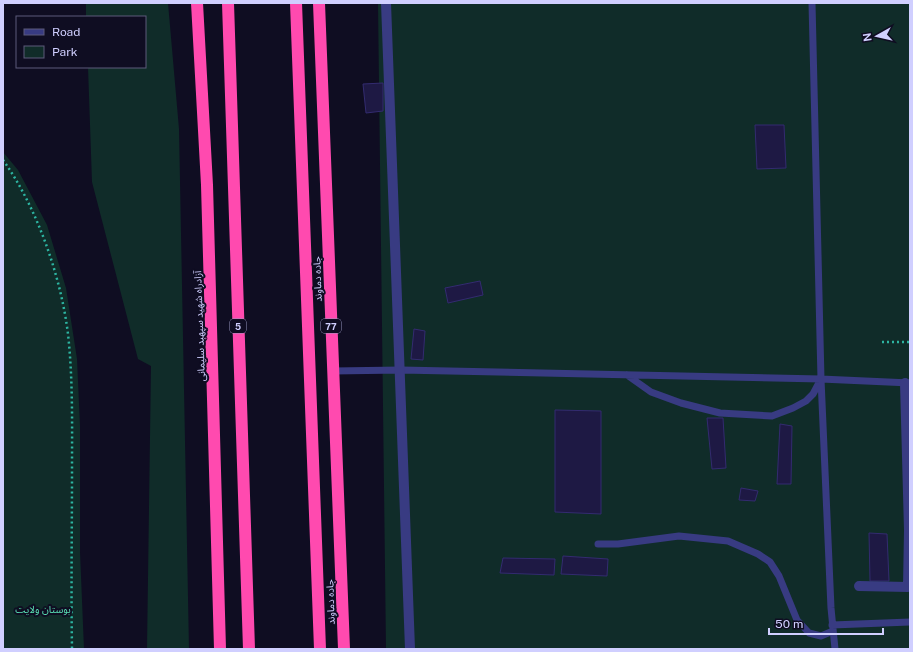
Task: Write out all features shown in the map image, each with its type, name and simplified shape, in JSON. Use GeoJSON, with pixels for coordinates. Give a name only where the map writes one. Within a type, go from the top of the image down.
{"type":"FeatureCollection","features":[{"type":"Feature","properties":{"kind":"highway","name":"آزادراه شهید سپهبد سلیمانی"},"geometry":{"type":"LineString","coordinates":[[198,3],[207,185],[220,649]]}},
{"type":"Feature","properties":{"kind":"highway","name":"5"},"geometry":{"type":"LineString","coordinates":[[228,3],[249,649]]}},
{"type":"Feature","properties":{"kind":"highway","name":"جاده دماوند"},"geometry":{"type":"LineString","coordinates":[[296,3],[320,649]]}},
{"type":"Feature","properties":{"kind":"highway","name":"جاده دماوند"},"geometry":{"type":"LineString","coordinates":[[319,3],[344,649]]}},
{"type":"Feature","properties":{"kind":"street"},"geometry":{"type":"LineString","coordinates":[[386,3],[410,649]]}},
{"type":"Feature","properties":{"kind":"street"},"geometry":{"type":"LineString","coordinates":[[858,586],[908,587],[910,530],[908,383]]}},
{"type":"Feature","properties":{"kind":"lane"},"geometry":{"type":"LineString","coordinates":[[812,3],[821,379],[835,649]]}},
{"type":"Feature","properties":{"kind":"lane"},"geometry":{"type":"LineString","coordinates":[[333,371],[400,370],[627,374],[821,379],[908,383]]}},
{"type":"Feature","properties":{"kind":"lane"},"geometry":{"type":"LineString","coordinates":[[627,374],[651,392],[680,403],[720,413],[772,416],[806,401],[813,394],[821,379]]}},
{"type":"Feature","properties":{"kind":"lane"},"geometry":{"type":"LineString","coordinates":[[598,544],[618,544],[679,536],[728,541],[758,554],[770,562],[779,576],[797,620],[809,633],[821,636],[833,628],[910,622]]}},
{"type":"Feature","properties":{"kind":"path"},"geometry":{"type":"LineString","coordinates":[[3,160],[20,187],[42,235],[58,282],[68,334],[72,404],[72,649]]}},
{"type":"Feature","properties":{"kind":"path"},"geometry":{"type":"LineString","coordinates":[[882,342],[910,342]]}},
{"type":"Feature","properties":{"kind":"green space"},"geometry":{"type":"Polygon","coordinates":[[[86,3],[168,3],[179,129],[189,649],[147,649],[151,366],[138,359],[92,182],[88,68],[146,68],[146,16],[86,16],[86,3]]]}},
{"type":"Feature","properties":{"kind":"green space"},"geometry":{"type":"Polygon","coordinates":[[[378,3],[910,3],[910,649],[386,649],[378,3]]]}},
{"type":"Feature","properties":{"kind":"green space","name":"بوستان ولایت"},"geometry":{"type":"Polygon","coordinates":[[[3,152],[18,170],[47,225],[66,288],[77,359],[80,426],[80,552],[84,649],[3,649],[3,152]]]}},
{"type":"Feature","properties":{"kind":"building"},"geometry":{"type":"Polygon","coordinates":[[[383,83],[383,111],[366,113],[363,84],[383,83]]]}},
{"type":"Feature","properties":{"kind":"building"},"geometry":{"type":"Polygon","coordinates":[[[755,125],[784,125],[786,168],[757,169],[755,125]]]}},
{"type":"Feature","properties":{"kind":"building"},"geometry":{"type":"Polygon","coordinates":[[[480,281],[483,295],[448,303],[445,288],[480,281]]]}},
{"type":"Feature","properties":{"kind":"building"},"geometry":{"type":"Polygon","coordinates":[[[414,329],[425,331],[423,360],[411,359],[414,329]]]}},
{"type":"Feature","properties":{"kind":"building"},"geometry":{"type":"Polygon","coordinates":[[[555,410],[601,411],[601,514],[555,512],[555,410]]]}},
{"type":"Feature","properties":{"kind":"building"},"geometry":{"type":"Polygon","coordinates":[[[707,418],[723,418],[726,468],[712,469],[707,418]]]}},
{"type":"Feature","properties":{"kind":"building"},"geometry":{"type":"Polygon","coordinates":[[[780,424],[792,426],[791,484],[777,484],[780,424]]]}},
{"type":"Feature","properties":{"kind":"building"},"geometry":{"type":"Polygon","coordinates":[[[741,488],[758,491],[755,501],[739,500],[741,488]]]}},
{"type":"Feature","properties":{"kind":"building"},"geometry":{"type":"Polygon","coordinates":[[[869,533],[887,534],[889,581],[870,581],[869,533]]]}},
{"type":"Feature","properties":{"kind":"building"},"geometry":{"type":"Polygon","coordinates":[[[563,556],[608,559],[607,576],[561,574],[563,556]]]}},
{"type":"Feature","properties":{"kind":"building"},"geometry":{"type":"Polygon","coordinates":[[[503,558],[555,559],[554,575],[500,573],[503,558]]]}}]}
